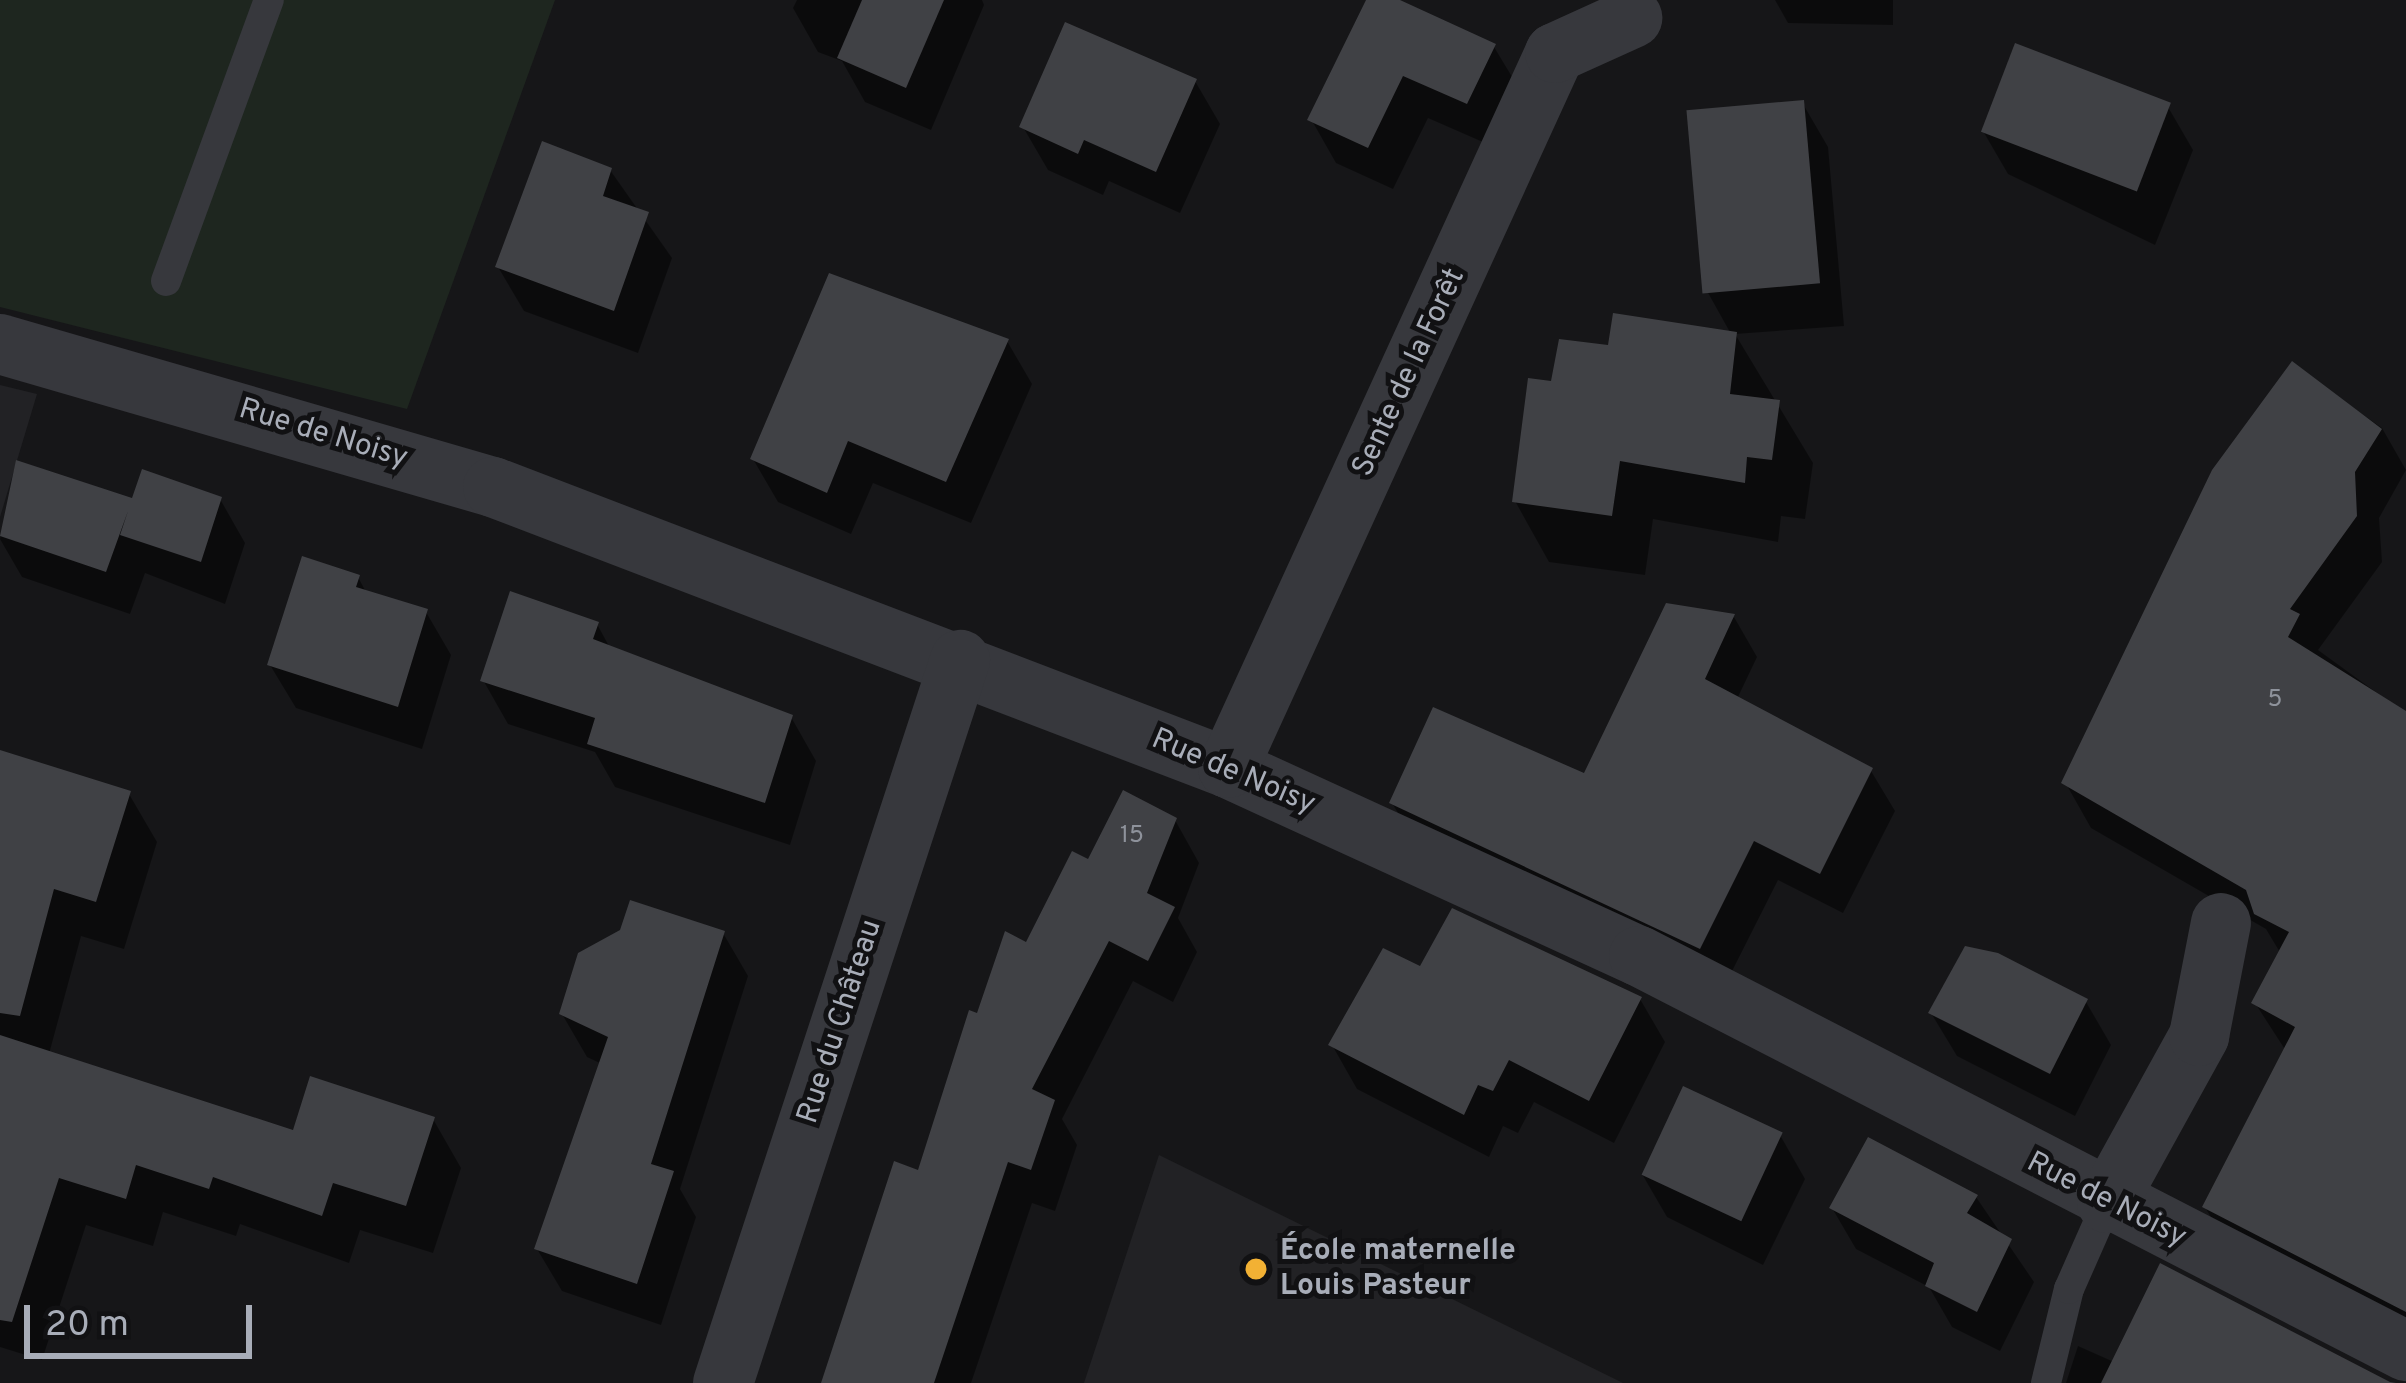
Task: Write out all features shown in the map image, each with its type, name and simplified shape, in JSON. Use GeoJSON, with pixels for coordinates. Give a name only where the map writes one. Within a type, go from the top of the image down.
{"type":"FeatureCollection","features":[{"type":"Feature","properties":{"kind":"street","name":"Sente de la Forêt"},"geometry":{"type":"LineString","coordinates":[[1228,769],[1556,53],[1632,18]]}},
{"type":"Feature","properties":{"kind":"street","name":"Rue de Noisy"},"geometry":{"type":"LineString","coordinates":[[0,344],[493,487],[960,660],[1228,769],[1639,956],[2107,1203],[2406,1351]]}},
{"type":"Feature","properties":{"kind":"street","name":"Rue du Château"},"geometry":{"type":"LineString","coordinates":[[723,1383],[960,660]]}},
{"type":"Feature","properties":{"kind":"street"},"geometry":{"type":"LineString","coordinates":[[2107,1203],[2199,1036],[2221,923]]}},
{"type":"Feature","properties":{"kind":"lane"},"geometry":{"type":"LineString","coordinates":[[166,281],[268,0]]}},
{"type":"Feature","properties":{"kind":"lane"},"geometry":{"type":"LineString","coordinates":[[2046,1383],[2069,1288],[2107,1203]]}},
{"type":"Feature","properties":{"kind":"shaded area"},"geometry":{"type":"Polygon","coordinates":[[[0,0],[555,0],[407,409],[0,307],[0,0]]]}},
{"type":"Feature","properties":{"kind":"shaded area"},"geometry":{"type":"Polygon","coordinates":[[[0,385],[37,394],[0,517],[0,385]]]}},
{"type":"Feature","properties":{"kind":"shaded area","name":"École maternelle Louis Pasteur"},"geometry":{"type":"Polygon","coordinates":[[[1159,1155],[1623,1383],[1084,1383],[1159,1155]]]}},
{"type":"Feature","properties":{"kind":"building"},"geometry":{"type":"Polygon","coordinates":[[[862,0],[944,0],[906,88],[837,58],[862,0]]]}},
{"type":"Feature","properties":{"kind":"building"},"geometry":{"type":"Polygon","coordinates":[[[1366,0],[1400,0],[1496,44],[1467,104],[1403,76],[1368,148],[1307,120],[1366,0]]]}},
{"type":"Feature","properties":{"kind":"building"},"geometry":{"type":"Polygon","coordinates":[[[1065,22],[1197,79],[1156,172],[1084,140],[1078,154],[1019,127],[1065,22]]]}},
{"type":"Feature","properties":{"kind":"building"},"geometry":{"type":"Polygon","coordinates":[[[2015,43],[2171,103],[2137,192],[1981,132],[2015,43]]]}},
{"type":"Feature","properties":{"kind":"building"},"geometry":{"type":"Polygon","coordinates":[[[1804,100],[1820,283],[1702,294],[1686,110],[1804,100]]]}},
{"type":"Feature","properties":{"kind":"building"},"geometry":{"type":"Polygon","coordinates":[[[542,141],[612,168],[603,196],[649,212],[614,311],[495,267],[542,141]]]}},
{"type":"Feature","properties":{"kind":"building"},"geometry":{"type":"Polygon","coordinates":[[[829,273],[1009,339],[946,482],[848,441],[827,493],[750,459],[829,273]]]}},
{"type":"Feature","properties":{"kind":"building"},"geometry":{"type":"Polygon","coordinates":[[[1613,313],[1737,332],[1730,394],[1780,400],[1772,460],[1747,457],[1745,483],[1620,461],[1612,516],[1512,502],[1528,378],[1551,381],[1559,339],[1608,345],[1613,313]]]}},
{"type":"Feature","properties":{"kind":"building"},"geometry":{"type":"Polygon","coordinates":[[[2292,361],[2382,429],[2355,472],[2357,516],[2290,609],[2300,614],[2288,637],[2406,711],[2406,1312],[2202,1207],[2295,1027],[2251,1003],[2289,932],[2254,914],[2246,890],[2061,783],[2212,470],[2292,361]]]}},
{"type":"Feature","properties":{"kind":"building"},"geometry":{"type":"Polygon","coordinates":[[[16,460],[132,498],[142,469],[222,497],[201,562],[120,535],[128,511],[106,572],[0,536],[16,460]]]}},
{"type":"Feature","properties":{"kind":"building"},"geometry":{"type":"Polygon","coordinates":[[[302,556],[360,575],[356,587],[428,609],[398,707],[267,665],[302,556]]]}},
{"type":"Feature","properties":{"kind":"building"},"geometry":{"type":"Polygon","coordinates":[[[510,591],[599,622],[593,639],[793,715],[765,803],[587,744],[595,718],[480,681],[510,591]]]}},
{"type":"Feature","properties":{"kind":"building"},"geometry":{"type":"Polygon","coordinates":[[[1666,603],[1735,614],[1705,679],[1873,768],[1820,874],[1754,841],[1700,949],[1389,803],[1433,707],[1584,773],[1666,603]]]}},
{"type":"Feature","properties":{"kind":"building"},"geometry":{"type":"Polygon","coordinates":[[[0,750],[131,791],[96,902],[54,889],[20,1016],[0,1013],[0,750]]]}},
{"type":"Feature","properties":{"kind":"building"},"geometry":{"type":"Polygon","coordinates":[[[1123,790],[1177,818],[1147,893],[1175,907],[1148,961],[1109,941],[1032,1089],[1055,1100],[1031,1170],[1008,1162],[934,1383],[821,1383],[894,1161],[918,1170],[969,1010],[977,1013],[1005,931],[1026,942],[1072,851],[1088,859],[1123,790]]]}},
{"type":"Feature","properties":{"kind":"building"},"geometry":{"type":"Polygon","coordinates":[[[630,900],[725,931],[651,1164],[674,1171],[637,1284],[534,1249],[608,1037],[559,1014],[578,953],[620,930],[630,900]]]}},
{"type":"Feature","properties":{"kind":"building"},"geometry":{"type":"Polygon","coordinates":[[[1452,908],[1642,997],[1589,1101],[1509,1060],[1493,1091],[1478,1085],[1464,1115],[1328,1045],[1383,948],[1420,966],[1452,908]]]}},
{"type":"Feature","properties":{"kind":"building"},"geometry":{"type":"Polygon","coordinates":[[[1965,946],[1998,953],[2088,999],[2050,1074],[1928,1013],[1965,946]]]}},
{"type":"Feature","properties":{"kind":"building"},"geometry":{"type":"Polygon","coordinates":[[[0,1035],[293,1130],[310,1076],[435,1117],[406,1206],[333,1183],[322,1216],[213,1177],[209,1189],[136,1165],[126,1199],[59,1178],[12,1322],[0,1320],[0,1035]]]}},
{"type":"Feature","properties":{"kind":"building"},"geometry":{"type":"Polygon","coordinates":[[[1683,1086],[1783,1132],[1741,1221],[1642,1175],[1683,1086]]]}},
{"type":"Feature","properties":{"kind":"building"},"geometry":{"type":"Polygon","coordinates":[[[1868,1137],[1978,1195],[1967,1213],[2012,1239],[1977,1312],[1925,1286],[1934,1263],[1829,1208],[1868,1137]]]}},
{"type":"Feature","properties":{"kind":"building"},"geometry":{"type":"Polygon","coordinates":[[[2160,1263],[2390,1382],[2396,1383],[2101,1383],[2160,1263]]]}},
{"type":"Feature","properties":{"kind":"place","name":"École maternelle Louis Pasteur"},"geometry":{"type":"Point","coordinates":[1256,1269]}}]}
